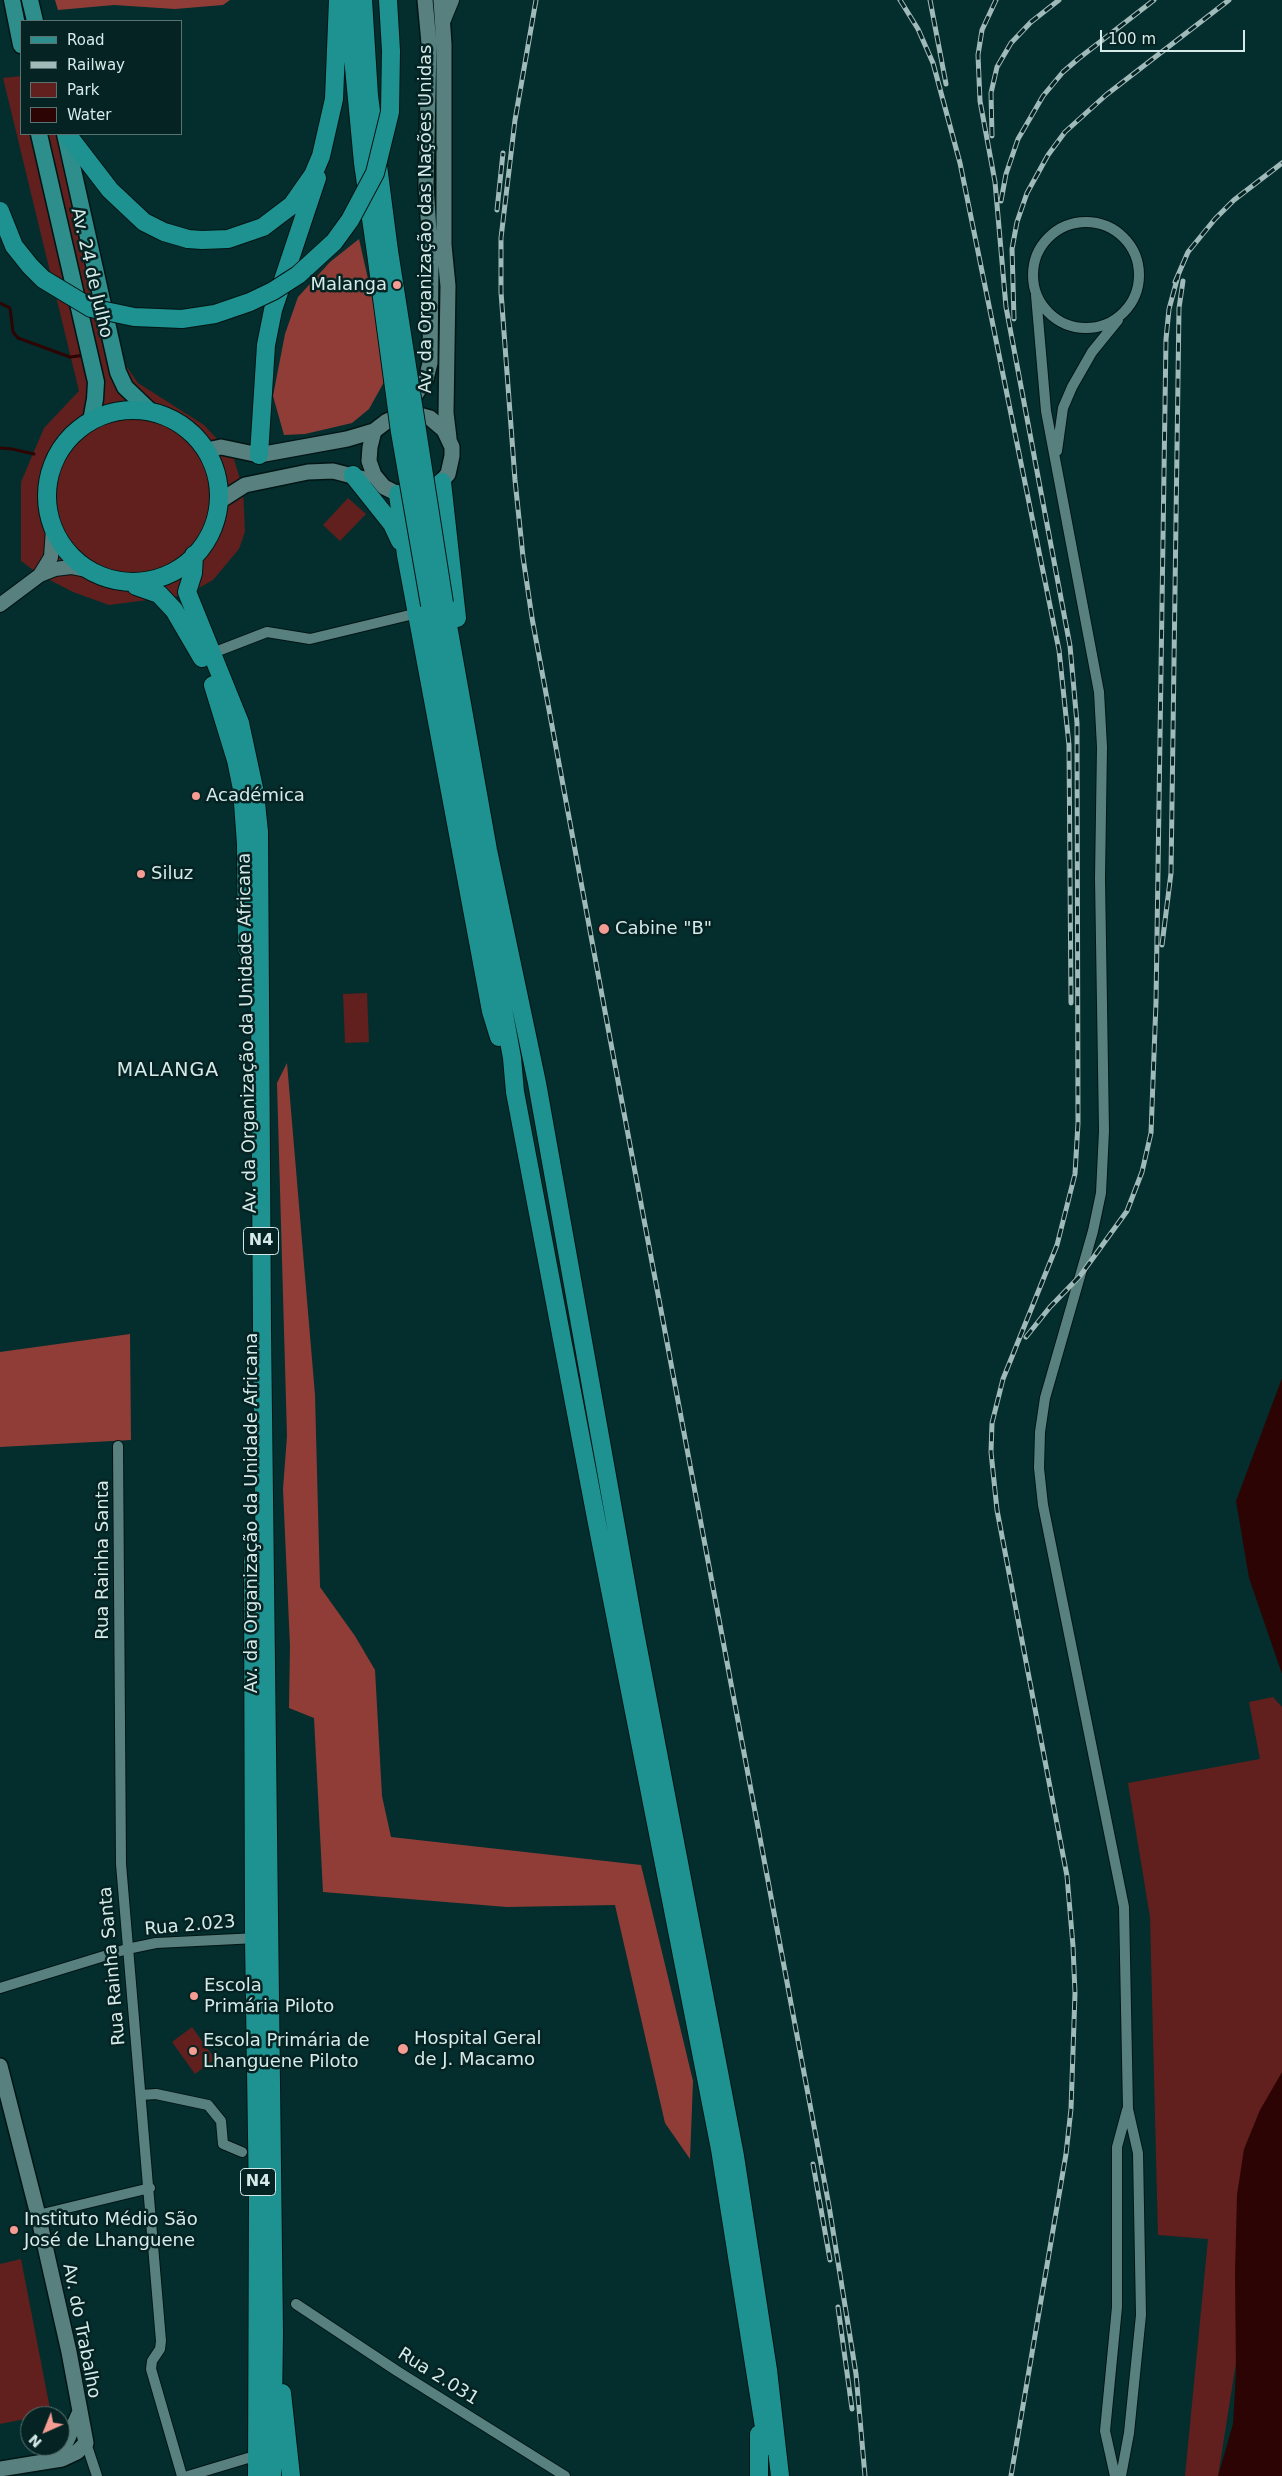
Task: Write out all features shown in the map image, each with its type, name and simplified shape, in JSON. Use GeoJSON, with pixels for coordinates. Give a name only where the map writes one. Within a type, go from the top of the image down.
{"type":"FeatureCollection","features":[{"type":"Feature","properties":{"kind":"highway"},"geometry":{"type":"LineString","coordinates":[[259,455],[266,345],[273,310],[310,203],[334,99],[338,0]]}},
{"type":"Feature","properties":{"kind":"highway"},"geometry":{"type":"LineString","coordinates":[[348,0],[363,164],[382,252]]}},
{"type":"Feature","properties":{"kind":"highway"},"geometry":{"type":"LineString","coordinates":[[363,0],[382,252],[431,607],[511,1048],[515,1092],[594,1508],[720,2149],[767,2447],[768,2476]]}},
{"type":"Feature","properties":{"kind":"highway"},"geometry":{"type":"LineString","coordinates":[[0,210],[14,246],[43,280],[91,308],[134,317],[182,319],[215,314],[250,302],[273,291],[298,275],[334,242],[350,220],[375,173],[390,112],[391,51],[388,0]]}},
{"type":"Feature","properties":{"kind":"highway"},"geometry":{"type":"LineString","coordinates":[[67,135],[128,210],[144,222],[164,232],[188,239],[228,239],[263,227],[292,205],[313,175],[321,156]]}},
{"type":"Feature","properties":{"kind":"highway"},"geometry":{"type":"LineString","coordinates":[[149,410],[182,422],[196,432],[207,450],[220,484],[220,501],[210,530],[194,555],[179,569],[161,579],[136,586],[114,583],[86,570],[66,552],[53,529],[47,509],[47,482],[63,447],[76,431],[91,421],[124,411],[149,410]]}},
{"type":"Feature","properties":{"kind":"highway"},"geometry":{"type":"LineString","coordinates":[[353,474],[392,524],[431,607],[488,850],[537,1083],[634,1628],[735,2156],[770,2379],[780,2476]]}},
{"type":"Feature","properties":{"kind":"highway"},"geometry":{"type":"LineString","coordinates":[[442,482],[456,615],[530,1006],[537,1083]]}},
{"type":"Feature","properties":{"kind":"highway"},"geometry":{"type":"LineString","coordinates":[[390,491],[406,555]]}},
{"type":"Feature","properties":{"kind":"highway","name":"Av. da Organização da Unidade Africana"},"geometry":{"type":"LineString","coordinates":[[194,555],[187,592],[210,654],[240,723],[255,793],[259,832],[262,1331],[262,1939],[258,2201],[257,2476]]}},
{"type":"Feature","properties":{"kind":"highway","name":"Av. da Organização da Unidade Africana"},"geometry":{"type":"LineString","coordinates":[[136,586],[159,594],[174,610],[201,655],[225,720],[242,789],[246,854],[262,1939]]}},
{"type":"Feature","properties":{"kind":"highway","name":"N4"},"geometry":{"type":"LineString","coordinates":[[262,1939],[271,1966],[274,2333],[272,2476]]}},
{"type":"Feature","properties":{"kind":"highway"},"geometry":{"type":"LineString","coordinates":[[274,2333],[292,2476]]}},
{"type":"Feature","properties":{"kind":"highway"},"geometry":{"type":"LineString","coordinates":[[755,2374],[760,2454],[759,2476]]}},
{"type":"Feature","properties":{"kind":"highway"},"geometry":{"type":"LineString","coordinates":[[245,2476],[256,2426]]}},
{"type":"Feature","properties":{"kind":"main road"},"geometry":{"type":"LineString","coordinates":[[12,0],[20,40]]}},
{"type":"Feature","properties":{"kind":"main road"},"geometry":{"type":"LineString","coordinates":[[30,0],[35,20]]}},
{"type":"Feature","properties":{"kind":"main road","name":"Av. da Organização das Nações Unidas"},"geometry":{"type":"LineString","coordinates":[[403,414],[426,379],[430,363],[431,263],[426,185],[429,43],[425,0]]}},
{"type":"Feature","properties":{"kind":"main road","name":"Av. da Organização das Nações Unidas"},"geometry":{"type":"LineString","coordinates":[[441,0],[443,22],[444,245],[448,293],[446,412],[449,438]]}},
{"type":"Feature","properties":{"kind":"main road","name":"Av. 24 de Julho"},"geometry":{"type":"LineString","coordinates":[[39,135],[96,382],[96,399],[91,421]]}},
{"type":"Feature","properties":{"kind":"main road","name":"Av. 24 de Julho"},"geometry":{"type":"LineString","coordinates":[[66,135],[118,372],[125,387],[149,410]]}},
{"type":"Feature","properties":{"kind":"main road"},"geometry":{"type":"LineString","coordinates":[[207,450],[221,448],[259,455],[347,439],[374,431],[387,421],[403,414],[421,415],[430,418],[444,430],[452,447],[451,466],[442,482],[426,494],[407,496],[390,491],[353,474],[333,471],[308,472],[255,482],[246,485],[220,501]]}},
{"type":"Feature","properties":{"kind":"main road"},"geometry":{"type":"LineString","coordinates":[[374,431],[369,461],[374,475],[390,491]]}},
{"type":"Feature","properties":{"kind":"main road","name":"Av. do Trabalho"},"geometry":{"type":"LineString","coordinates":[[0,2066],[38,2215],[69,2352],[79,2414],[66,2442],[45,2460],[0,2469]]}},
{"type":"Feature","properties":{"kind":"main road"},"geometry":{"type":"LineString","coordinates":[[45,2460],[62,2459],[77,2452],[86,2443],[79,2414]]}},
{"type":"Feature","properties":{"kind":"street"},"geometry":{"type":"LineString","coordinates":[[443,22],[452,0]]}},
{"type":"Feature","properties":{"kind":"street"},"geometry":{"type":"LineString","coordinates":[[1055,462],[1064,408],[1072,387],[1092,352],[1126,310],[1136,293],[1139,278],[1135,256],[1123,237],[1106,226],[1092,222],[1078,222],[1064,226],[1052,233],[1042,244],[1033,266],[1032,275],[1036,295],[1046,411],[1055,462],[1098,692],[1102,747],[1100,878],[1104,1139],[1101,1193],[1093,1231],[1045,1398],[1040,1432],[1039,1468],[1044,1505],[1124,1906],[1128,2108],[1138,2153],[1141,2315],[1129,2433],[1121,2476]]}},
{"type":"Feature","properties":{"kind":"street"},"geometry":{"type":"LineString","coordinates":[[1036,295],[1057,319],[1077,327],[1104,324],[1118,317],[1126,310]]}},
{"type":"Feature","properties":{"kind":"street"},"geometry":{"type":"LineString","coordinates":[[40,575],[51,557],[53,529]]}},
{"type":"Feature","properties":{"kind":"street"},"geometry":{"type":"LineString","coordinates":[[0,605],[40,575],[55,569],[71,568],[86,570]]}},
{"type":"Feature","properties":{"kind":"street"},"geometry":{"type":"LineString","coordinates":[[210,654],[266,632],[310,639],[431,607]]}},
{"type":"Feature","properties":{"kind":"street","name":"Rua Rainha Santa"},"geometry":{"type":"LineString","coordinates":[[118,1446],[121,1864],[126,1949],[150,2188],[161,2341],[160,2349],[152,2361],[151,2370],[182,2476]]}},
{"type":"Feature","properties":{"kind":"street","name":"Rua 2.023"},"geometry":{"type":"LineString","coordinates":[[0,1988],[126,1949],[164,1942],[262,1939]]}},
{"type":"Feature","properties":{"kind":"street"},"geometry":{"type":"LineString","coordinates":[[141,2095],[156,2094],[208,2105],[221,2121],[223,2144],[242,2152]]}},
{"type":"Feature","properties":{"kind":"street"},"geometry":{"type":"LineString","coordinates":[[1115,2476],[1105,2431],[1117,2307],[1117,2147],[1128,2108]]}},
{"type":"Feature","properties":{"kind":"street"},"geometry":{"type":"LineString","coordinates":[[38,2215],[150,2188]]}},
{"type":"Feature","properties":{"kind":"street","name":"Rua 2.031"},"geometry":{"type":"LineString","coordinates":[[296,2304],[397,2371],[565,2476]]}},
{"type":"Feature","properties":{"kind":"street"},"geometry":{"type":"LineString","coordinates":[[86,2443],[97,2476]]}},
{"type":"Feature","properties":{"kind":"street"},"geometry":{"type":"LineString","coordinates":[[188,2476],[248,2458]]}},
{"type":"Feature","properties":{"kind":"green space"},"geometry":{"type":"Polygon","coordinates":[[[20,76],[20,135],[75,135],[120,357],[138,383],[204,425],[233,456],[243,489],[245,532],[239,549],[213,580],[186,595],[109,605],[73,592],[40,575],[21,561],[21,482],[44,428],[79,391],[3,78],[20,76]]]}},
{"type":"Feature","properties":{"kind":"green space"},"geometry":{"type":"Polygon","coordinates":[[[348,498],[366,514],[340,541],[323,525],[348,498]]]}},
{"type":"Feature","properties":{"kind":"green space"},"geometry":{"type":"Polygon","coordinates":[[[367,993],[369,1042],[345,1043],[343,994],[367,993]]]}},
{"type":"Feature","properties":{"kind":"green space"},"geometry":{"type":"Polygon","coordinates":[[[1273,1697],[1282,1707],[1282,2074],[1218,2476],[1185,2476],[1208,2239],[1158,2235],[1150,1917],[1128,1783],[1260,1759],[1249,1702],[1273,1697]]]}},
{"type":"Feature","properties":{"kind":"green space","name":"Escola Primária de Lhanguene Piloto"},"geometry":{"type":"Polygon","coordinates":[[[192,2027],[215,2059],[195,2074],[172,2042],[192,2027]]]}},
{"type":"Feature","properties":{"kind":"green space"},"geometry":{"type":"Polygon","coordinates":[[[21,2259],[49,2406],[20,2406],[20,2420],[0,2424],[0,2264],[21,2259]]]}},
{"type":"Feature","properties":{"kind":"shaded area"},"geometry":{"type":"Polygon","coordinates":[[[55,0],[230,0],[223,5],[175,9],[114,5],[58,10],[55,0]]]}},
{"type":"Feature","properties":{"kind":"shaded area"},"geometry":{"type":"Polygon","coordinates":[[[359,239],[384,350],[384,382],[369,409],[352,423],[305,434],[284,435],[273,396],[285,334],[298,297],[330,262],[359,239]]]}},
{"type":"Feature","properties":{"kind":"shaded area"},"geometry":{"type":"Polygon","coordinates":[[[287,1063],[315,1395],[320,1587],[355,1636],[375,1670],[382,1796],[391,1837],[641,1865],[693,2081],[690,2159],[665,2123],[615,1905],[507,1907],[323,1892],[314,1718],[289,1708],[290,1646],[283,1489],[287,1436],[277,1083],[287,1063]]]}},
{"type":"Feature","properties":{"kind":"shaded area"},"geometry":{"type":"Polygon","coordinates":[[[130,1334],[131,1440],[0,1447],[0,1352],[130,1334]]]}},
{"type":"Feature","properties":{"kind":"water"},"geometry":{"type":"Polygon","coordinates":[[[1282,1378],[1282,1674],[1249,1578],[1236,1501],[1282,1378]]]}},
{"type":"Feature","properties":{"kind":"water"},"geometry":{"type":"Polygon","coordinates":[[[1282,2072],[1282,2476],[1218,2476],[1233,2424],[1236,2372],[1235,2272],[1237,2195],[1244,2149],[1260,2110],[1282,2072]]]}},
{"type":"Feature","properties":{"kind":"waterway"},"geometry":{"type":"LineString","coordinates":[[0,303],[10,308],[13,332],[18,338],[70,357],[86,355]]}},
{"type":"Feature","properties":{"kind":"waterway"},"geometry":{"type":"LineString","coordinates":[[0,448],[34,454]]}},
{"type":"Feature","properties":{"kind":"railway"},"geometry":{"type":"LineString","coordinates":[[536,0],[515,120],[501,238],[501,292],[515,480],[523,557],[532,618],[609,1033],[829,2206],[856,2374],[865,2476]]}},
{"type":"Feature","properties":{"kind":"railway"},"geometry":{"type":"LineString","coordinates":[[900,0],[918,29],[933,63],[960,163],[1059,650],[1069,745],[1071,1003]]}},
{"type":"Feature","properties":{"kind":"railway"},"geometry":{"type":"LineString","coordinates":[[930,0],[946,84]]}},
{"type":"Feature","properties":{"kind":"railway"},"geometry":{"type":"LineString","coordinates":[[996,0],[982,30],[978,55],[980,101],[995,182],[1006,307],[1070,646],[1077,723],[1078,1123],[1075,1174],[1057,1245],[1003,1379],[992,1423],[991,1452],[997,1510],[1067,1876],[1075,1993],[1071,2109],[1066,2154],[1011,2476]]}},
{"type":"Feature","properties":{"kind":"railway"},"geometry":{"type":"LineString","coordinates":[[992,136],[991,93],[997,67],[1011,43],[1031,22],[1059,0]]}},
{"type":"Feature","properties":{"kind":"railway"},"geometry":{"type":"LineString","coordinates":[[1001,201],[1006,174],[1018,139],[1043,96],[1063,72],[1078,59],[1154,0]]}},
{"type":"Feature","properties":{"kind":"railway"},"geometry":{"type":"LineString","coordinates":[[1014,319],[1012,249],[1017,222],[1027,193],[1048,155],[1065,132],[1106,95],[1229,0]]}},
{"type":"Feature","properties":{"kind":"railway"},"geometry":{"type":"LineString","coordinates":[[497,210],[503,153]]}},
{"type":"Feature","properties":{"kind":"railway"},"geometry":{"type":"LineString","coordinates":[[1175,282],[1188,252],[1215,219],[1234,200],[1282,163]]}},
{"type":"Feature","properties":{"kind":"railway"},"geometry":{"type":"LineString","coordinates":[[1026,1337],[1050,1307],[1080,1276],[1127,1211],[1142,1172],[1151,1133],[1156,1002],[1166,339],[1169,309],[1178,276]]}},
{"type":"Feature","properties":{"kind":"railway"},"geometry":{"type":"LineString","coordinates":[[1162,945],[1171,873],[1179,308],[1183,281]]}},
{"type":"Feature","properties":{"kind":"railway"},"geometry":{"type":"LineString","coordinates":[[813,2164],[830,2260]]}},
{"type":"Feature","properties":{"kind":"railway"},"geometry":{"type":"LineString","coordinates":[[838,2307],[852,2409]]}},
{"type":"Feature","properties":{"kind":"place","name":"Malanga"},"geometry":{"type":"Point","coordinates":[397,285]}},
{"type":"Feature","properties":{"kind":"place","name":"Académica"},"geometry":{"type":"Point","coordinates":[196,796]}},
{"type":"Feature","properties":{"kind":"place","name":"Siluz"},"geometry":{"type":"Point","coordinates":[141,874]}},
{"type":"Feature","properties":{"kind":"place","name":"Cabine \"B\""},"geometry":{"type":"Point","coordinates":[604,929]}},
{"type":"Feature","properties":{"kind":"place","name":"Escola Primária Piloto"},"geometry":{"type":"Point","coordinates":[194,1996]}},
{"type":"Feature","properties":{"kind":"place","name":"Hospital Geral de J. Macamo"},"geometry":{"type":"Point","coordinates":[403,2049]}},
{"type":"Feature","properties":{"kind":"place","name":"Escola Primária de Lhanguene Piloto"},"geometry":{"type":"Point","coordinates":[193,2051]}},
{"type":"Feature","properties":{"kind":"place","name":"Instituto Médio São José de Lhanguene"},"geometry":{"type":"Point","coordinates":[14,2230]}},
{"type":"Feature","properties":{"kind":"district","name":"MALANGA"},"geometry":{"type":"Point","coordinates":[168,1071]}}]}
